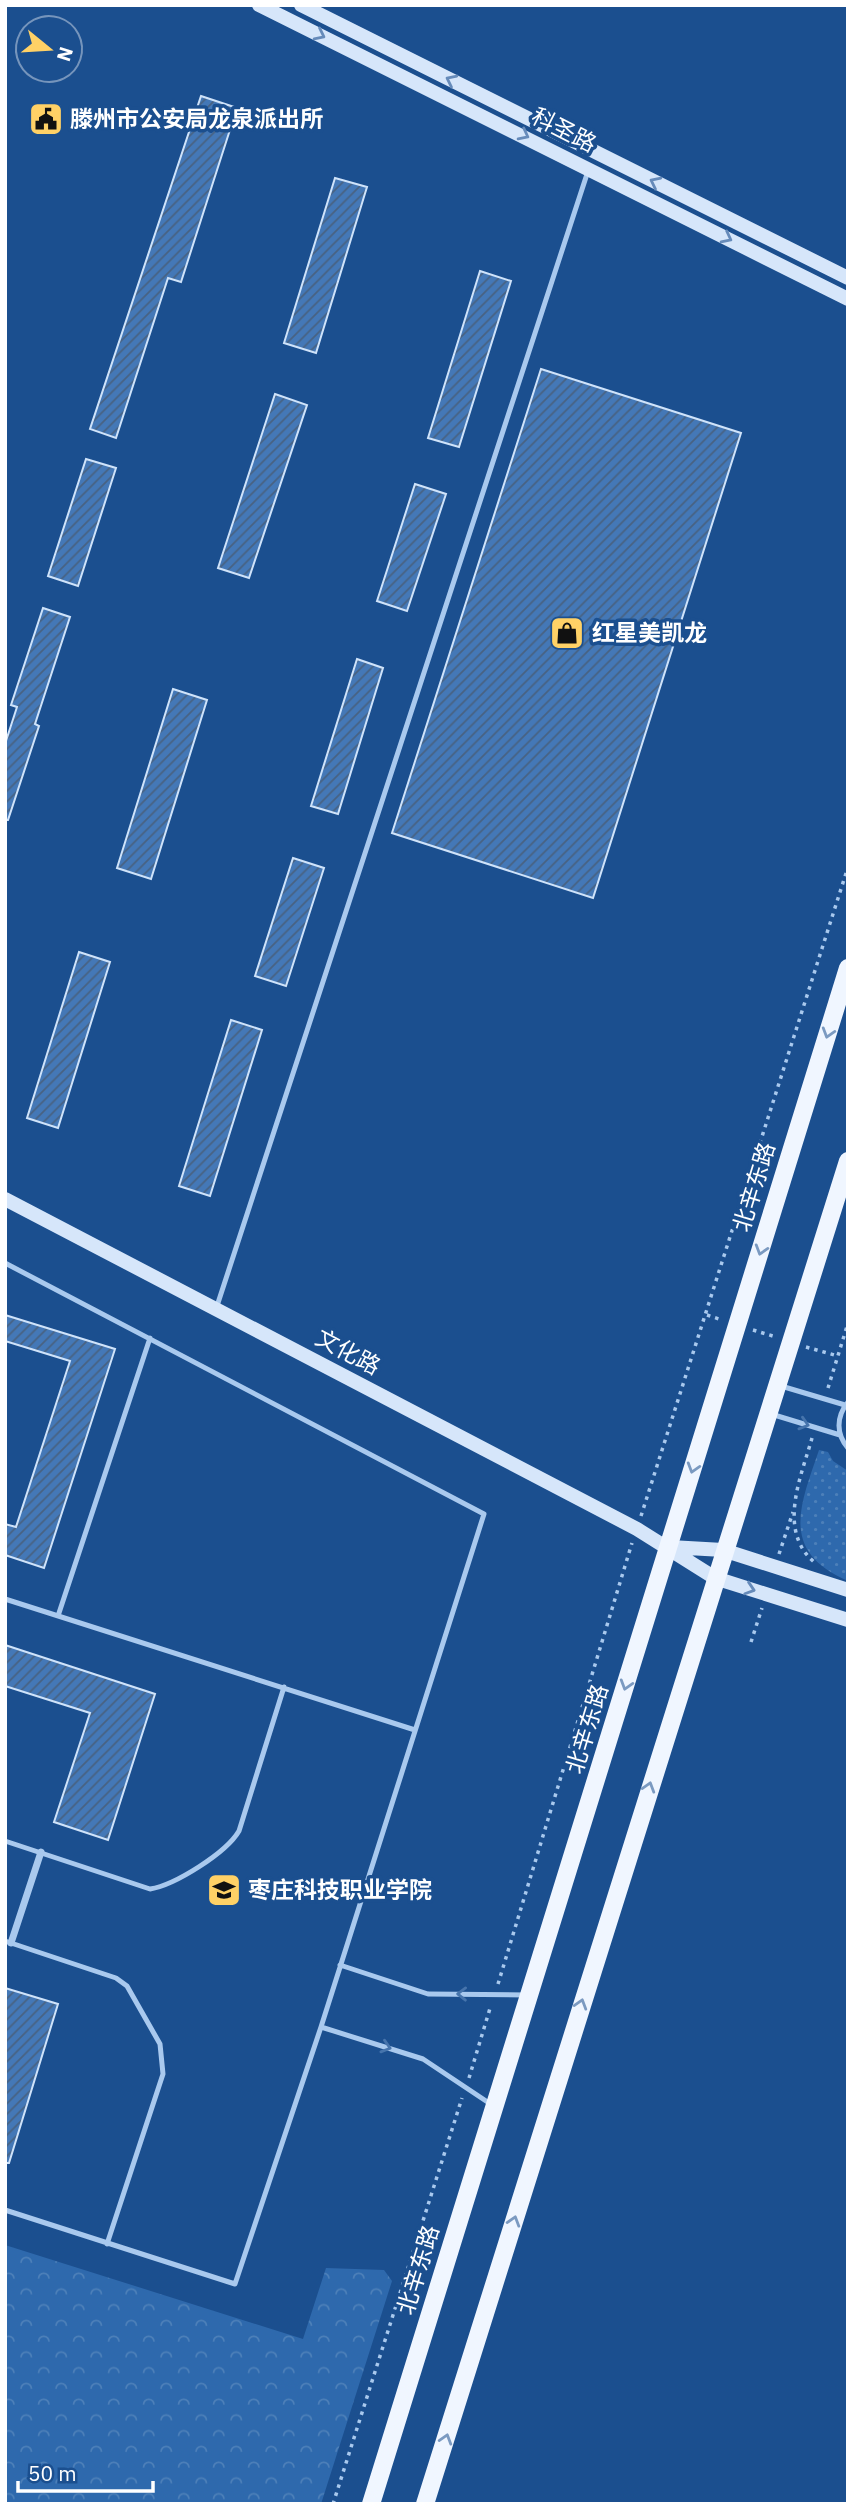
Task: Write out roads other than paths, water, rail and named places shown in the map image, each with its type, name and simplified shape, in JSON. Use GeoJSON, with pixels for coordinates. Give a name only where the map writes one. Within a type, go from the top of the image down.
{"type":"FeatureCollection","features":[{"type":"Feature","properties":{"kind":"main road","name":"北辛东路"},"geometry":{"type":"LineString","coordinates":[[372,2504],[848,968]]}},
{"type":"Feature","properties":{"kind":"main road"},"geometry":{"type":"LineString","coordinates":[[425,2504],[723,1550],[848,1161]]}},
{"type":"Feature","properties":{"kind":"street","name":"科圣路"},"geometry":{"type":"LineString","coordinates":[[259,5],[848,299]]}},
{"type":"Feature","properties":{"kind":"street","name":"科圣路"},"geometry":{"type":"LineString","coordinates":[[300,5],[848,278]]}},
{"type":"Feature","properties":{"kind":"street","name":"文化路"},"geometry":{"type":"LineString","coordinates":[[5,1199],[636,1529],[715,1578],[848,1620]]}},
{"type":"Feature","properties":{"kind":"street","name":"文化路"},"geometry":{"type":"LineString","coordinates":[[668,1547],[723,1550],[848,1590]]}},
{"type":"Feature","properties":{"kind":"street"},"geometry":{"type":"LineString","coordinates":[[8,1942],[41,1852]]}},
{"type":"Feature","properties":{"kind":"lane"},"geometry":{"type":"LineString","coordinates":[[216,1309],[589,168]]}},
{"type":"Feature","properties":{"kind":"lane"},"geometry":{"type":"LineString","coordinates":[[5,1263],[484,1514],[321,2027],[235,2284],[5,2210]]}},
{"type":"Feature","properties":{"kind":"lane"},"geometry":{"type":"LineString","coordinates":[[58,1616],[150,1338]]}},
{"type":"Feature","properties":{"kind":"lane"},"geometry":{"type":"LineString","coordinates":[[777,1384],[847,1404],[838,1424],[840,1435],[848,1448]]}},
{"type":"Feature","properties":{"kind":"lane"},"geometry":{"type":"LineString","coordinates":[[768,1413],[840,1435]]}},
{"type":"Feature","properties":{"kind":"lane"},"geometry":{"type":"LineString","coordinates":[[5,1599],[415,1730]]}},
{"type":"Feature","properties":{"kind":"lane"},"geometry":{"type":"LineString","coordinates":[[5,1841],[150,1889],[163,1887],[231,1845],[239,1831],[284,1688]]}},
{"type":"Feature","properties":{"kind":"lane"},"geometry":{"type":"LineString","coordinates":[[8,1942],[116,1978],[127,1986],[160,2044],[163,2074],[107,2244]]}},
{"type":"Feature","properties":{"kind":"lane"},"geometry":{"type":"LineString","coordinates":[[340,1965],[428,1994],[530,1995]]}},
{"type":"Feature","properties":{"kind":"lane"},"geometry":{"type":"LineString","coordinates":[[321,2027],[423,2059],[495,2107]]}},
{"type":"Feature","properties":{"kind":"place","name":"滕州市公安局龙泉派出所"},"geometry":{"type":"Point","coordinates":[46,119]}},
{"type":"Feature","properties":{"kind":"place","name":"红星美凯龙"},"geometry":{"type":"Point","coordinates":[567,633]}},
{"type":"Feature","properties":{"kind":"place","name":"枣庄科技职业学院"},"geometry":{"type":"Point","coordinates":[224,1890]}}]}
